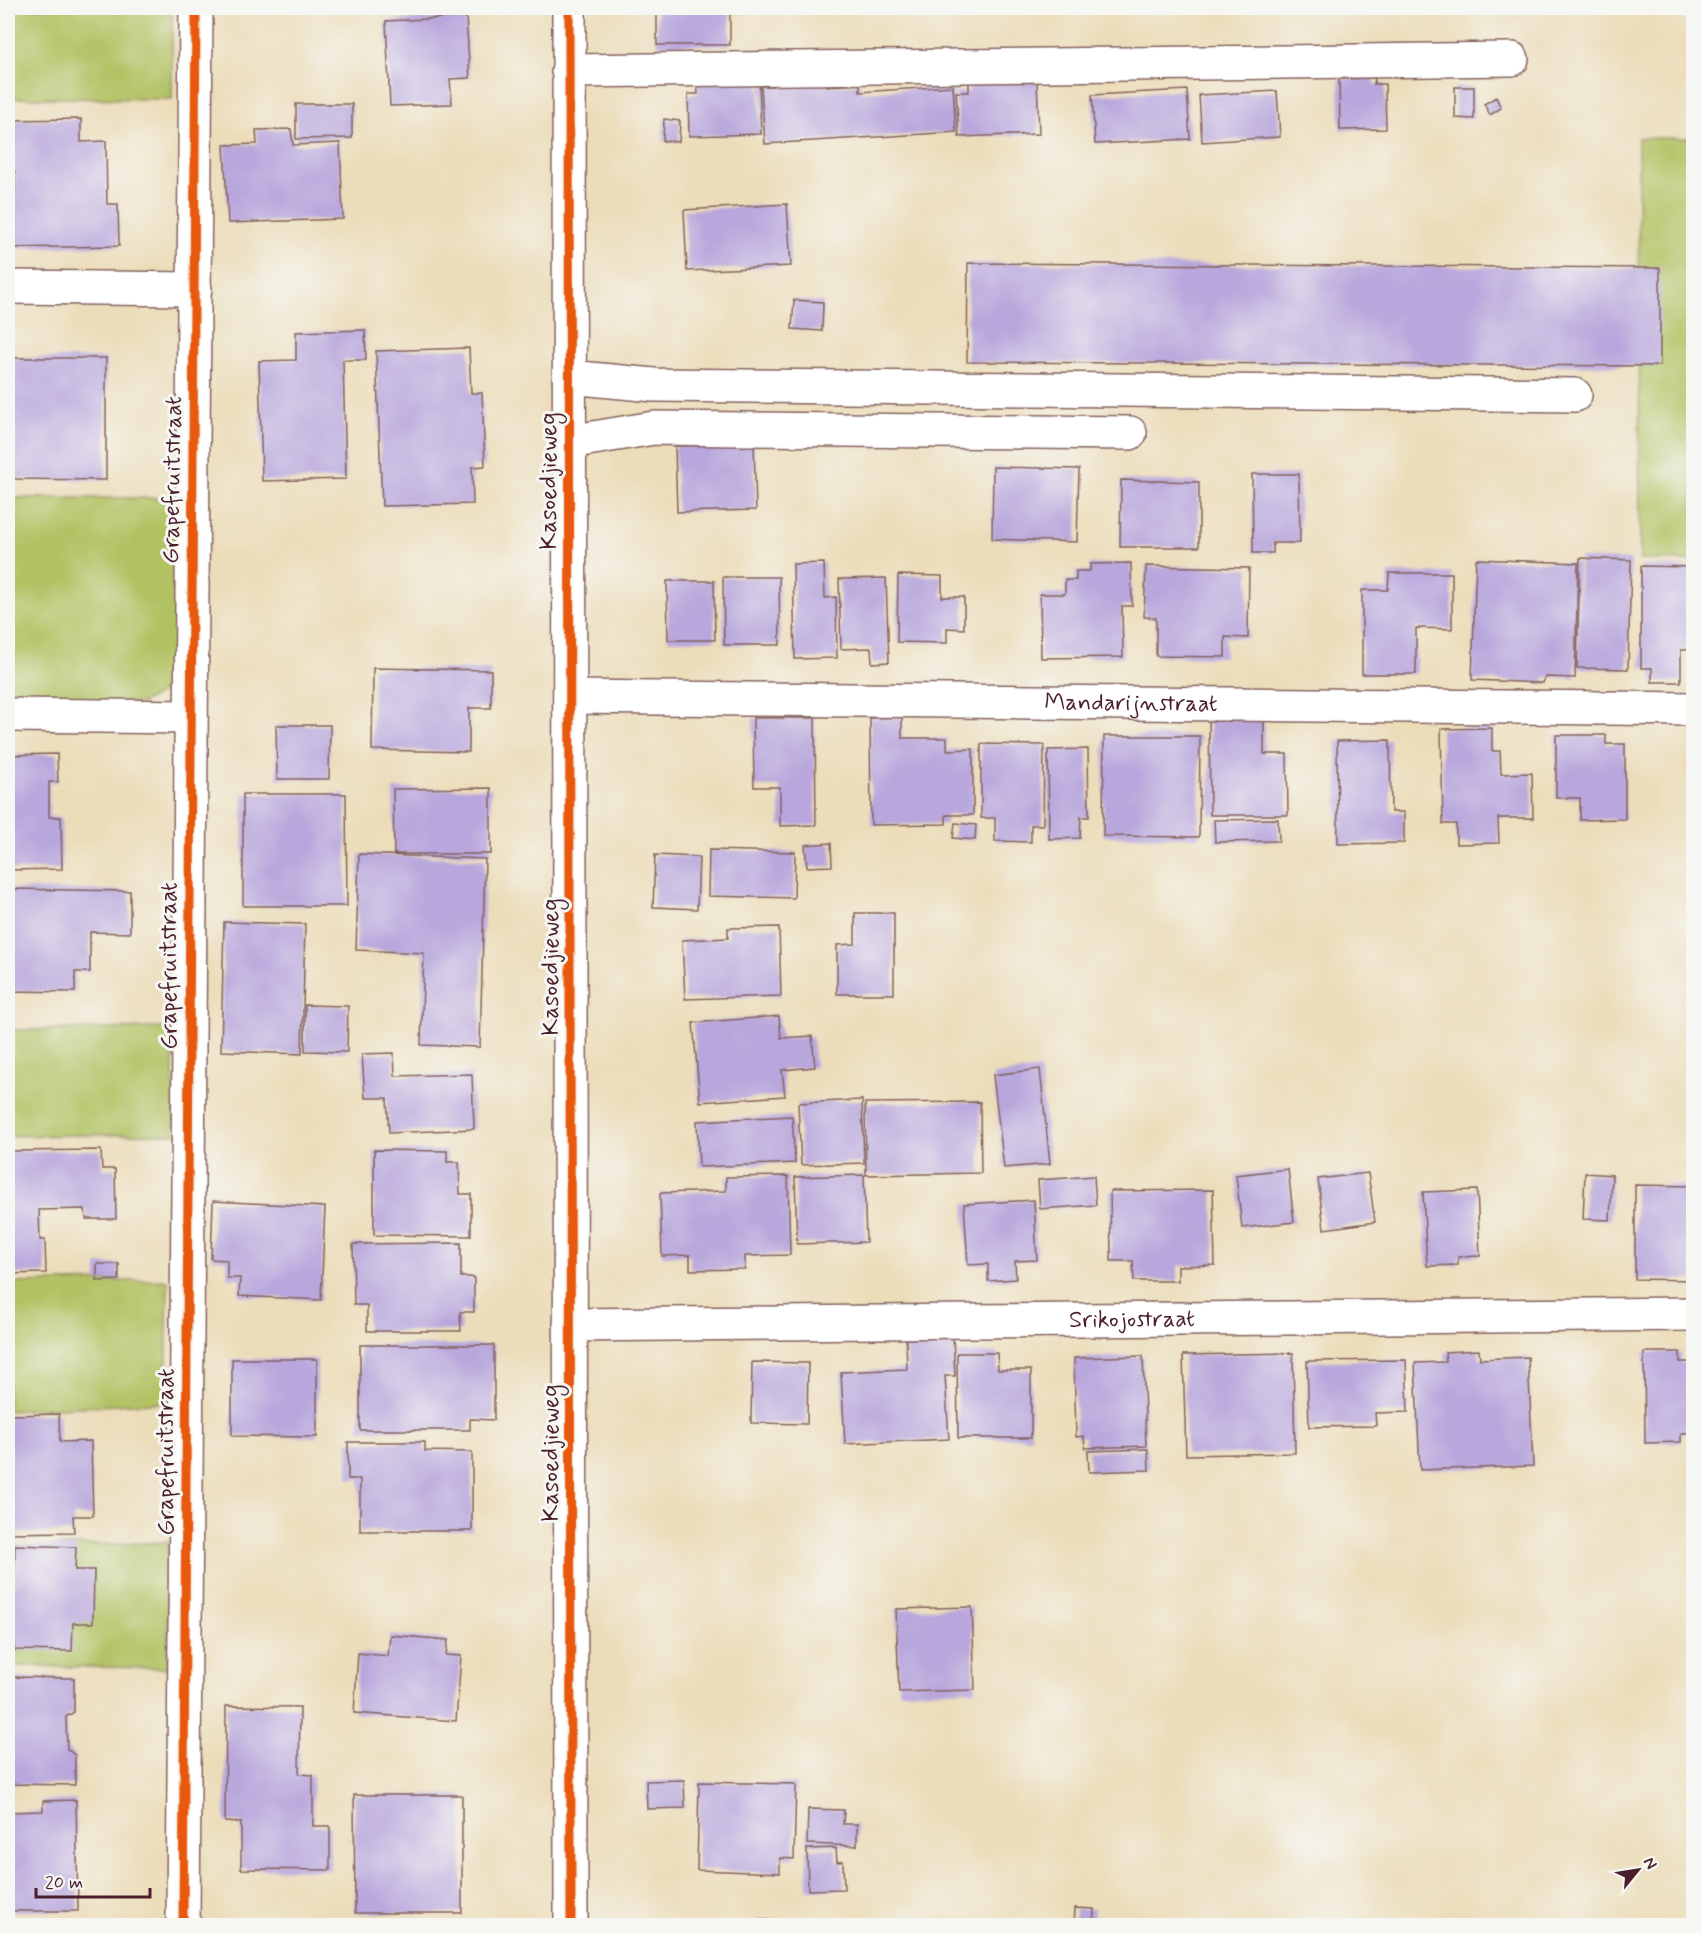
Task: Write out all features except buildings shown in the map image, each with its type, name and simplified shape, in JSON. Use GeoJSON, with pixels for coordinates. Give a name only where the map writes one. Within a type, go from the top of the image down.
{"type":"FeatureCollection","features":[{"type":"Feature","properties":{"kind":"street","name":"Grapefruitstraat"},"geometry":{"type":"LineString","coordinates":[[183,1926],[196,8]]}},
{"type":"Feature","properties":{"kind":"street","name":"Kasoedjieweg"},"geometry":{"type":"LineString","coordinates":[[568,8],[571,1926]]}},
{"type":"Feature","properties":{"kind":"street"},"geometry":{"type":"LineString","coordinates":[[568,71],[1512,59]]}},
{"type":"Feature","properties":{"kind":"street"},"geometry":{"type":"LineString","coordinates":[[8,287],[195,289]]}},
{"type":"Feature","properties":{"kind":"street"},"geometry":{"type":"LineString","coordinates":[[568,377],[654,385],[1575,395]]}},
{"type":"Feature","properties":{"kind":"street"},"geometry":{"type":"LineString","coordinates":[[569,442],[654,428],[1131,433]]}},
{"type":"Feature","properties":{"kind":"street","name":"Mandarijnstraat"},"geometry":{"type":"LineString","coordinates":[[570,697],[1694,709]]}},
{"type":"Feature","properties":{"kind":"street"},"geometry":{"type":"LineString","coordinates":[[8,715],[190,717]]}},
{"type":"Feature","properties":{"kind":"street","name":"Srikojostraat"},"geometry":{"type":"LineString","coordinates":[[570,1325],[1694,1314]]}},
{"type":"Feature","properties":{"kind":"green space"},"geometry":{"type":"Polygon","coordinates":[[[8,8],[172,8],[172,99],[8,98],[8,8]]]}},
{"type":"Feature","properties":{"kind":"green space"},"geometry":{"type":"Polygon","coordinates":[[[1638,138],[1693,138],[1693,561],[1640,560],[1638,138]]]}},
{"type":"Feature","properties":{"kind":"green space"},"geometry":{"type":"Polygon","coordinates":[[[8,498],[174,498],[177,649],[167,690],[142,703],[8,699],[8,498]]]}},
{"type":"Feature","properties":{"kind":"green space"},"geometry":{"type":"Polygon","coordinates":[[[172,1028],[175,1134],[8,1136],[8,1030],[172,1028]]]}},
{"type":"Feature","properties":{"kind":"green space"},"geometry":{"type":"Polygon","coordinates":[[[168,1280],[166,1402],[8,1411],[8,1283],[168,1280]]]}},
{"type":"Feature","properties":{"kind":"green space"},"geometry":{"type":"Polygon","coordinates":[[[168,1542],[168,1668],[8,1666],[8,1548],[168,1542]]]}},
{"type":"Feature","properties":{"kind":"cycle path"},"geometry":{"type":"LineString","coordinates":[[183,1926],[196,8]]}},
{"type":"Feature","properties":{"kind":"cycle path"},"geometry":{"type":"LineString","coordinates":[[569,8],[571,1926]]}}]}
